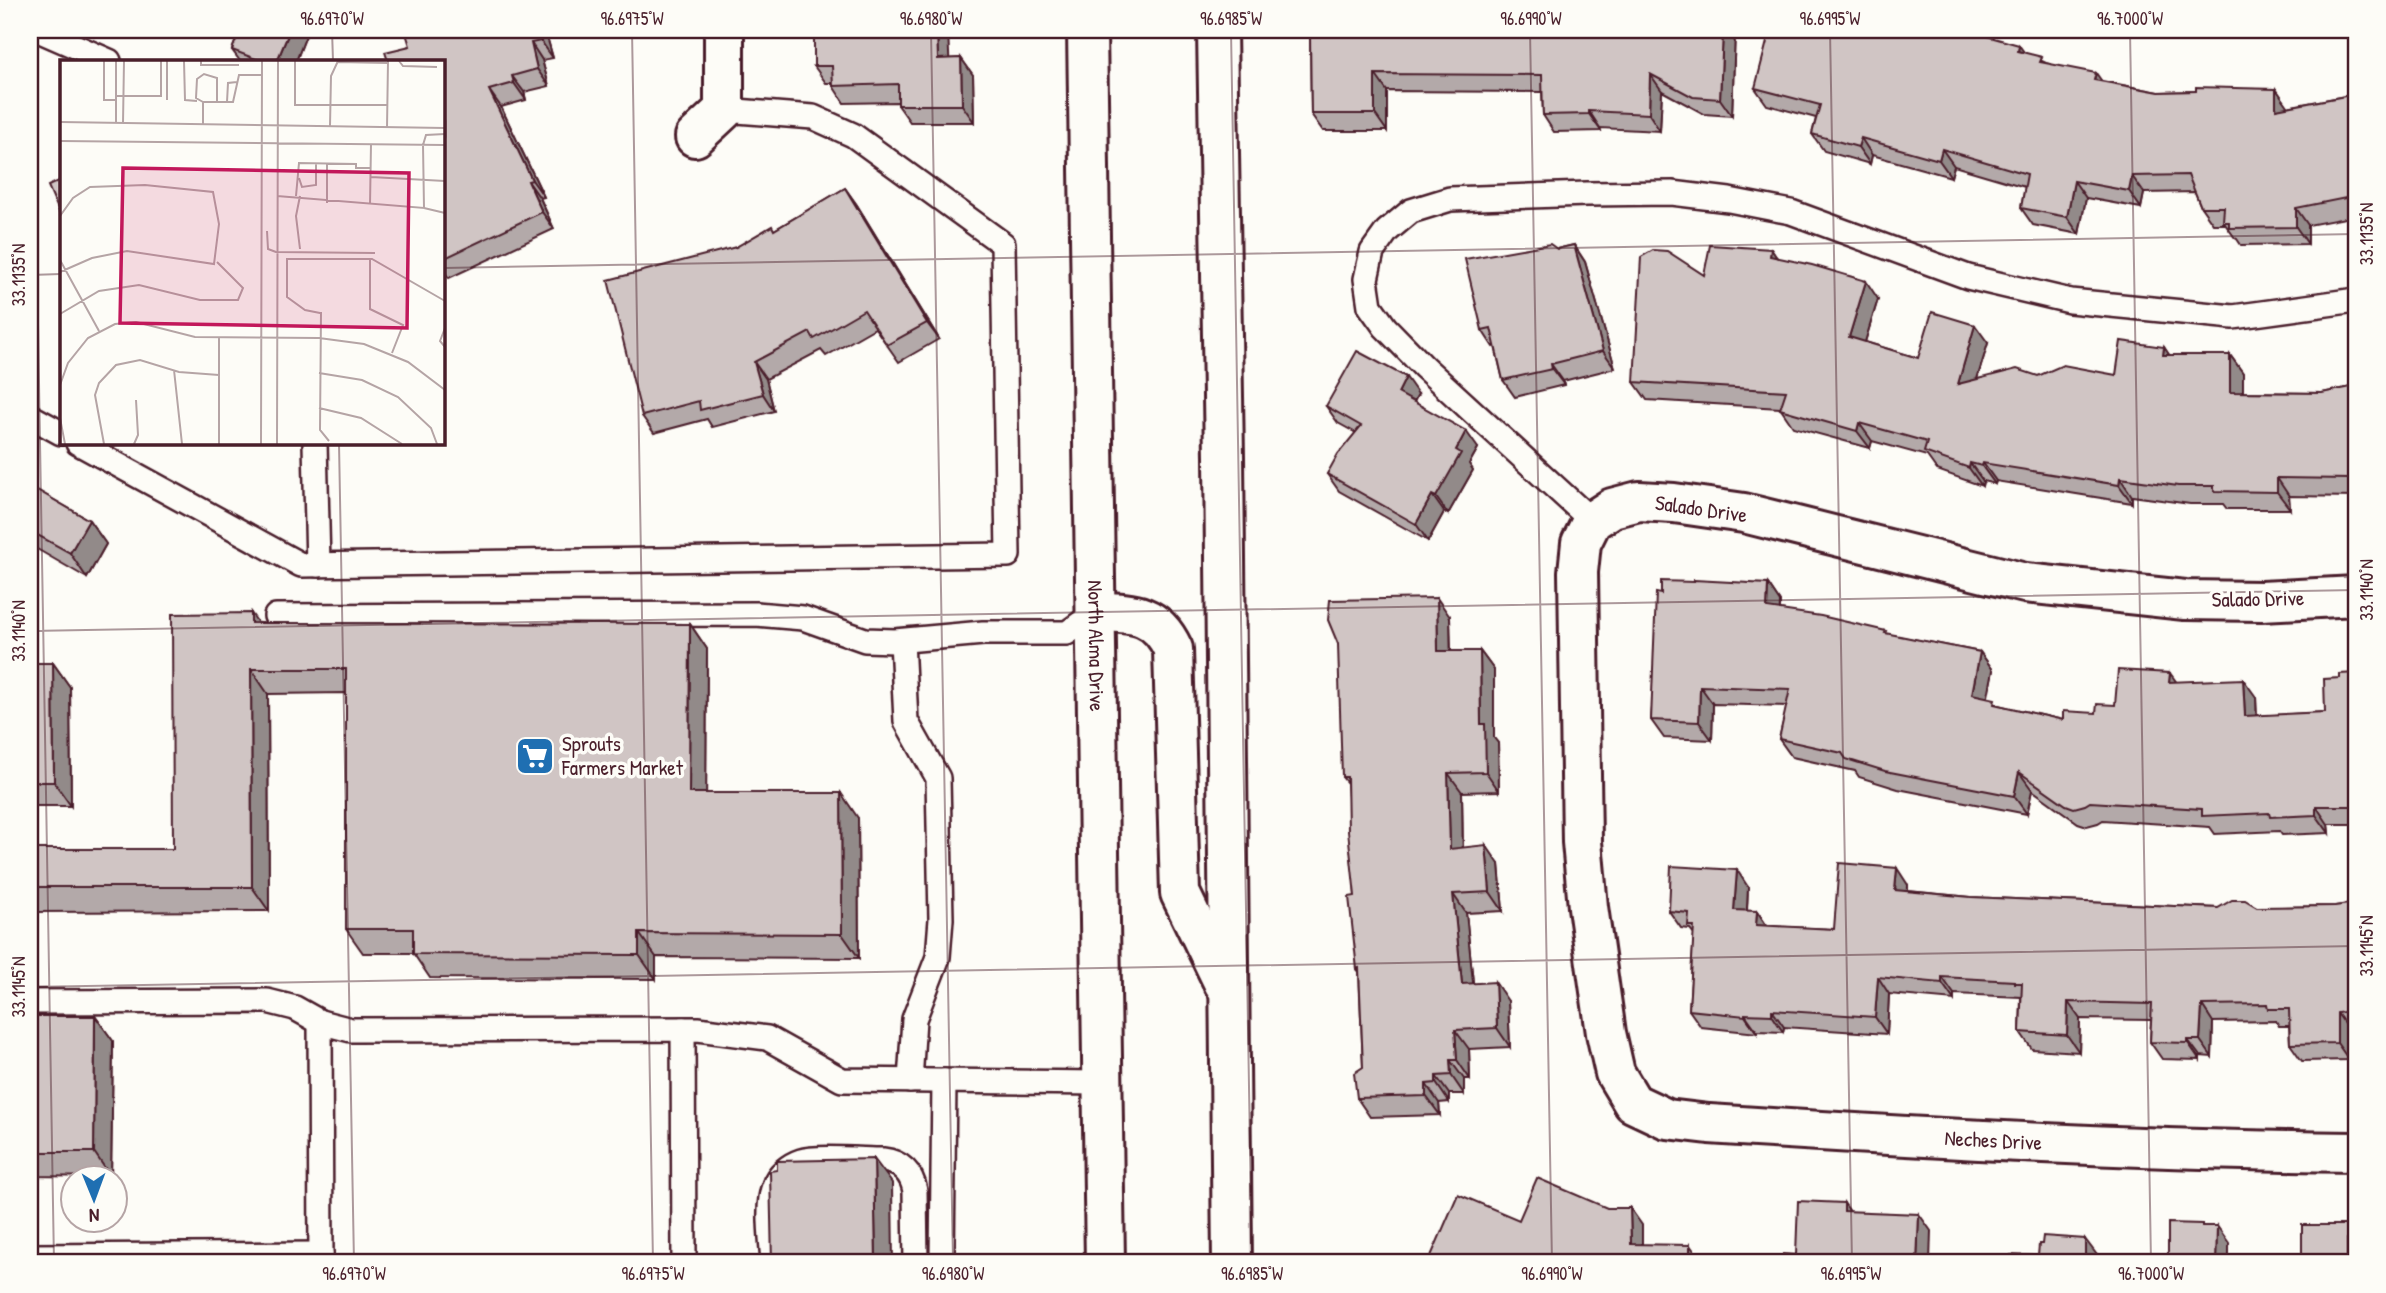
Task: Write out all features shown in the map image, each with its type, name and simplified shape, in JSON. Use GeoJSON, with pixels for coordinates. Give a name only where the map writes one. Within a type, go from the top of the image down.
{"type":"FeatureCollection","features":[{"type":"Feature","properties":{"kind":"main road"},"geometry":{"type":"LineString","coordinates":[[695,137],[724,110],[724,30]]}},
{"type":"Feature","properties":{"kind":"main road","name":"North Alma Drive"},"geometry":{"type":"LineString","coordinates":[[1087,30],[1105,1263]]}},
{"type":"Feature","properties":{"kind":"main road"},"geometry":{"type":"LineString","coordinates":[[1216,30],[1224,443],[1232,1263]]}},
{"type":"Feature","properties":{"kind":"main road","name":"Salado Drive"},"geometry":{"type":"LineString","coordinates":[[1592,521],[1612,508],[1639,501],[1674,503],[1744,513],[2025,583],[2185,600],[2261,601],[2356,596]]}},
{"type":"Feature","properties":{"kind":"main road","name":"Neches Drive"},"geometry":{"type":"LineString","coordinates":[[1592,521],[1581,542],[1578,572],[1582,842],[1588,907],[1606,1033],[1615,1073],[1633,1103],[1667,1119],[1709,1124],[2017,1143],[2198,1150],[2356,1152]]}},
{"type":"Feature","properties":{"kind":"main road"},"geometry":{"type":"LineString","coordinates":[[1096,612],[1140,615],[1154,623],[1166,635],[1173,649],[1180,893],[1229,995]]}},
{"type":"Feature","properties":{"kind":"lane"},"geometry":{"type":"LineString","coordinates":[[38,30],[106,60]]}},
{"type":"Feature","properties":{"kind":"lane"},"geometry":{"type":"LineString","coordinates":[[80,444],[301,565],[1008,555],[1003,244],[853,135],[813,117],[724,110]]}},
{"type":"Feature","properties":{"kind":"lane"},"geometry":{"type":"LineString","coordinates":[[1592,521],[1424,367],[1385,327],[1370,306],[1366,279],[1372,252],[1387,230],[1411,211],[1450,199],[1672,194],[1729,200],[1791,212],[1968,277],[2070,301],[2233,317],[2356,300]]}},
{"type":"Feature","properties":{"kind":"lane"},"geometry":{"type":"LineString","coordinates":[[30,416],[60,432]]}},
{"type":"Feature","properties":{"kind":"lane"},"geometry":{"type":"LineString","coordinates":[[315,444],[317,565]]}},
{"type":"Feature","properties":{"kind":"lane"},"geometry":{"type":"LineString","coordinates":[[276,616],[756,614],[803,618],[865,640],[902,641],[983,633],[1067,633],[1096,612]]}},
{"type":"Feature","properties":{"kind":"lane"},"geometry":{"type":"LineString","coordinates":[[902,641],[906,721],[938,778],[941,906],[938,957],[914,1019],[910,1081]]}},
{"type":"Feature","properties":{"kind":"lane"},"geometry":{"type":"LineString","coordinates":[[30,1002],[267,1001],[295,1008],[320,1022],[351,1030],[683,1029],[745,1033],[767,1038],[842,1080],[1102,1083]]}},
{"type":"Feature","properties":{"kind":"lane"},"geometry":{"type":"LineString","coordinates":[[30,1256],[321,1259],[320,1022]]}},
{"type":"Feature","properties":{"kind":"lane"},"geometry":{"type":"LineString","coordinates":[[683,1029],[684,1263]]}},
{"type":"Feature","properties":{"kind":"lane"},"geometry":{"type":"LineString","coordinates":[[942,1263],[944,1081]]}},
{"type":"Feature","properties":{"kind":"lane"},"geometry":{"type":"LineString","coordinates":[[773,1263],[771,1202],[773,1187],[779,1175],[803,1160],[883,1160],[902,1166],[914,1181],[916,1263]]}},
{"type":"Feature","properties":{"kind":"building"},"geometry":{"type":"Polygon","coordinates":[[[240,30],[290,30],[277,60],[258,60],[232,50],[240,30]]]}},
{"type":"Feature","properties":{"kind":"building"},"geometry":{"type":"Polygon","coordinates":[[[405,30],[538,30],[541,41],[531,43],[537,69],[512,76],[514,83],[489,90],[532,180],[528,181],[542,212],[444,259],[444,60],[388,60],[385,52],[410,46],[405,30]]]}},
{"type":"Feature","properties":{"kind":"building"},"geometry":{"type":"Polygon","coordinates":[[[814,30],[937,30],[938,59],[961,58],[962,105],[898,105],[898,84],[833,86],[832,66],[814,66],[814,30]]]}},
{"type":"Feature","properties":{"kind":"building"},"geometry":{"type":"Polygon","coordinates":[[[1325,30],[1723,30],[1720,99],[1693,97],[1650,74],[1649,114],[1589,111],[1589,114],[1543,115],[1542,75],[1375,74],[1375,114],[1311,114],[1310,35],[1325,35],[1325,30]]]}},
{"type":"Feature","properties":{"kind":"building"},"geometry":{"type":"Polygon","coordinates":[[[1770,30],[1965,30],[2019,45],[2018,51],[2042,57],[2040,62],[2096,73],[2094,80],[2159,92],[2196,91],[2196,87],[2276,89],[2276,109],[2356,94],[2356,196],[2296,208],[2296,227],[2229,228],[2229,222],[2223,222],[2224,207],[2201,207],[2188,175],[2132,176],[2129,191],[2074,181],[2067,217],[2021,208],[2027,174],[1942,149],[1939,160],[1861,138],[1858,147],[1812,134],[1820,105],[1755,88],[1770,30]]]}},
{"type":"Feature","properties":{"kind":"building"},"geometry":{"type":"Polygon","coordinates":[[[60,180],[60,214],[48,186],[60,180]]]}},
{"type":"Feature","properties":{"kind":"building"},"geometry":{"type":"Polygon","coordinates":[[[845,188],[927,323],[887,345],[864,310],[814,339],[810,332],[754,362],[763,394],[700,410],[699,401],[642,416],[608,280],[736,247],[772,226],[774,230],[845,188]]]}},
{"type":"Feature","properties":{"kind":"building"},"geometry":{"type":"Polygon","coordinates":[[[1550,244],[1557,249],[1574,245],[1603,351],[1551,364],[1552,369],[1503,380],[1491,328],[1482,330],[1465,259],[1550,244]]]}},
{"type":"Feature","properties":{"kind":"building"},"geometry":{"type":"Polygon","coordinates":[[[1710,245],[1771,249],[1770,256],[1866,281],[1849,337],[1918,358],[1932,312],[1975,325],[1958,384],[2017,369],[2038,376],[2063,365],[2116,375],[2121,341],[2164,347],[2163,355],[2230,355],[2230,392],[2322,393],[2356,386],[2356,489],[2352,490],[2350,479],[2277,478],[2277,492],[2214,491],[2214,486],[2178,486],[2120,478],[2119,485],[1983,463],[1982,466],[1970,463],[1969,468],[1924,452],[1927,442],[1859,423],[1857,431],[1780,409],[1786,391],[1634,382],[1641,257],[1653,250],[1667,251],[1704,275],[1710,245]]]}},
{"type":"Feature","properties":{"kind":"building"},"geometry":{"type":"Polygon","coordinates":[[[1357,351],[1406,377],[1398,393],[1466,431],[1456,450],[1461,453],[1436,497],[1432,495],[1416,524],[1327,474],[1338,454],[1361,426],[1326,406],[1357,351]]]}},
{"type":"Feature","properties":{"kind":"building"},"geometry":{"type":"Polygon","coordinates":[[[30,486],[89,520],[70,553],[30,531],[30,486]]]}},
{"type":"Feature","properties":{"kind":"building"},"geometry":{"type":"Polygon","coordinates":[[[1661,581],[1768,584],[1767,608],[1821,616],[1886,631],[1885,633],[1980,652],[1972,694],[1995,699],[1994,704],[2063,720],[2063,711],[2096,713],[2097,704],[2115,705],[2118,670],[2170,673],[2169,682],[2243,679],[2245,716],[2325,712],[2324,679],[2356,673],[2356,806],[2316,806],[2316,815],[2270,817],[2269,813],[2202,816],[2202,809],[2090,802],[2074,808],[2019,772],[2014,796],[1885,771],[1846,759],[1842,753],[1779,739],[1790,689],[1700,686],[1699,722],[1651,720],[1656,593],[1661,594],[1661,581]]]}},
{"type":"Feature","properties":{"kind":"building"},"geometry":{"type":"Polygon","coordinates":[[[1437,598],[1438,651],[1480,651],[1481,724],[1485,724],[1486,772],[1448,773],[1450,849],[1486,845],[1490,892],[1453,894],[1462,984],[1495,982],[1497,1028],[1455,1030],[1457,1060],[1450,1060],[1451,1075],[1436,1076],[1436,1083],[1426,1084],[1426,1096],[1357,1098],[1354,1073],[1363,1067],[1359,968],[1357,969],[1349,897],[1355,896],[1348,831],[1347,777],[1342,777],[1338,644],[1328,620],[1330,600],[1437,598]]]}},
{"type":"Feature","properties":{"kind":"building","name":"Sprouts Farmers Market"},"geometry":{"type":"Polygon","coordinates":[[[251,613],[251,623],[690,624],[689,793],[841,793],[842,934],[639,933],[639,955],[413,954],[413,929],[346,929],[346,669],[251,669],[252,887],[30,887],[30,849],[173,849],[172,614],[251,613]]]}},
{"type":"Feature","properties":{"kind":"building"},"geometry":{"type":"Polygon","coordinates":[[[30,663],[53,663],[54,782],[30,782],[30,663]]]}},
{"type":"Feature","properties":{"kind":"building"},"geometry":{"type":"Polygon","coordinates":[[[1839,863],[1897,868],[1895,890],[1971,897],[2218,908],[2232,900],[2245,900],[2257,907],[2335,906],[2356,903],[2356,1010],[2337,1013],[2337,1043],[2290,1044],[2289,1009],[2268,1009],[2267,1004],[2202,1005],[2200,1040],[2188,1040],[2188,1043],[2150,1042],[2152,1004],[2068,1002],[2067,1035],[2020,1032],[2022,983],[2014,981],[1942,977],[1942,983],[1878,977],[1875,1017],[1772,1010],[1772,1015],[1745,1016],[1689,1010],[1694,926],[1688,926],[1689,913],[1669,911],[1671,866],[1737,870],[1734,910],[1757,911],[1756,925],[1834,929],[1839,863]]]}},
{"type":"Feature","properties":{"kind":"building"},"geometry":{"type":"Polygon","coordinates":[[[30,1016],[95,1016],[94,1152],[30,1152],[30,1016]]]}},
{"type":"Feature","properties":{"kind":"building"},"geometry":{"type":"Polygon","coordinates":[[[874,1159],[876,1263],[772,1263],[770,1171],[777,1170],[777,1161],[874,1159]]]}},
{"type":"Feature","properties":{"kind":"building"},"geometry":{"type":"Polygon","coordinates":[[[1537,1178],[1607,1208],[1630,1208],[1631,1244],[1690,1245],[1690,1255],[1783,1259],[1783,1254],[1796,1255],[1798,1201],[1844,1203],[1844,1211],[1919,1214],[1917,1263],[1428,1263],[1458,1194],[1519,1220],[1537,1178]]]}},
{"type":"Feature","properties":{"kind":"building"},"geometry":{"type":"Polygon","coordinates":[[[2168,1223],[2217,1226],[2216,1263],[1986,1263],[1988,1258],[2038,1256],[2043,1236],[2085,1239],[2085,1259],[2168,1261],[2168,1223]]]}},
{"type":"Feature","properties":{"kind":"building"},"geometry":{"type":"Polygon","coordinates":[[[2302,1225],[2347,1225],[2347,1262],[2356,1263],[2302,1263],[2302,1225]]]}},
{"type":"Feature","properties":{"kind":"place","name":"Sprouts Farmers Market"},"geometry":{"type":"Point","coordinates":[535,756]}}]}
